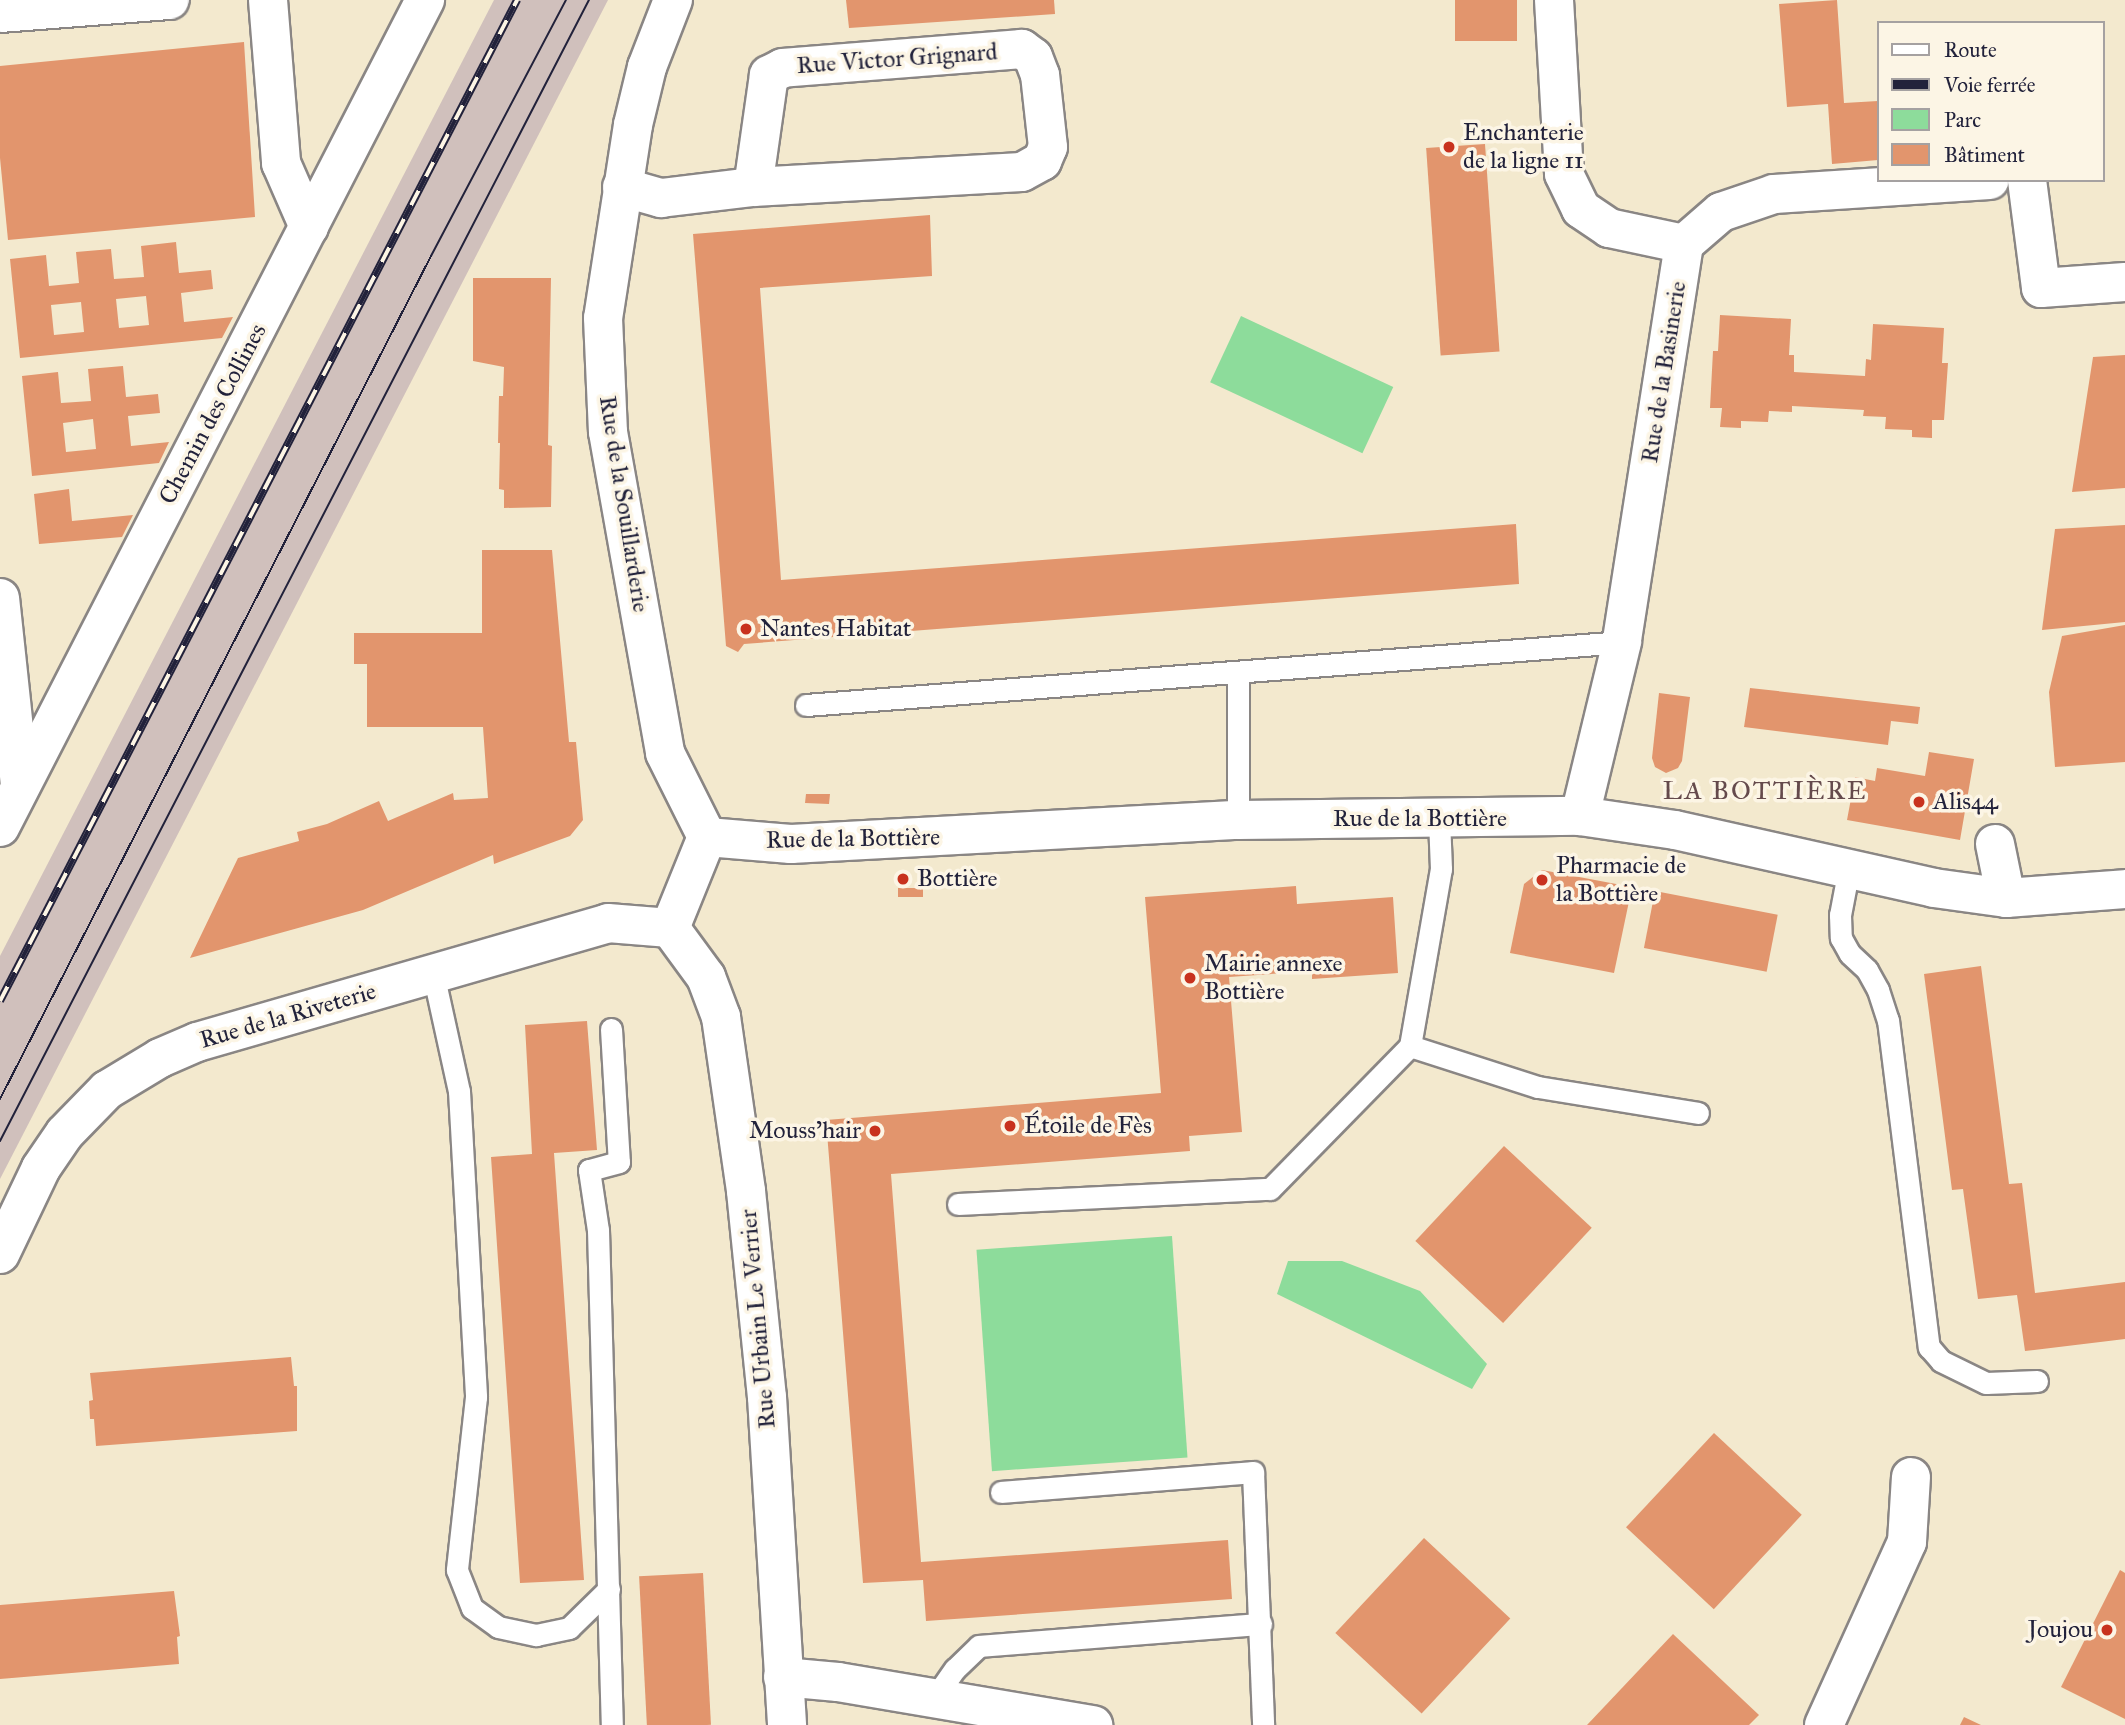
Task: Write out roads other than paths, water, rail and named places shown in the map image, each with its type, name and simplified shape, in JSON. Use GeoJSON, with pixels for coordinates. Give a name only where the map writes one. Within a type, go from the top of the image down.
{"type":"FeatureCollection","features":[{"type":"Feature","properties":{"kind":"street"},"geometry":{"type":"LineString","coordinates":[[0,13],[170,0]]}},
{"type":"Feature","properties":{"kind":"street"},"geometry":{"type":"LineString","coordinates":[[268,0],[281,163],[309,228]]}},
{"type":"Feature","properties":{"kind":"street","name":"Chemin des Collines"},"geometry":{"type":"LineString","coordinates":[[0,827],[425,0]]}},
{"type":"Feature","properties":{"kind":"street","name":"Rue de la Souillarderie"},"geometry":{"type":"LineString","coordinates":[[673,0],[647,67],[622,187],[603,318],[608,432],[665,753],[707,837]]}},
{"type":"Feature","properties":{"kind":"street"},"geometry":{"type":"LineString","coordinates":[[1554,0],[1564,174],[1581,209],[1609,228],[1684,244],[1721,212],[1774,194],[1959,182]]}},
{"type":"Feature","properties":{"kind":"street","name":"Rue Victor Grignard"},"geometry":{"type":"LineString","coordinates":[[622,187],[661,198],[753,187],[1022,172],[1042,161],[1048,147],[1040,75],[1032,57],[1022,49],[783,68],[769,75],[753,187]]}},
{"type":"Feature","properties":{"kind":"street"},"geometry":{"type":"LineString","coordinates":[[2027,182],[2041,288],[2125,282]]}},
{"type":"Feature","properties":{"kind":"street","name":"Rue de la Basinerie"},"geometry":{"type":"LineString","coordinates":[[1580,816],[1622,642],[1684,244]]}},
{"type":"Feature","properties":{"kind":"street"},"geometry":{"type":"LineString","coordinates":[[0,598],[20,786]]}},
{"type":"Feature","properties":{"kind":"street","name":"Rue de la Bottière"},"geometry":{"type":"LineString","coordinates":[[707,837],[791,844],[1238,820],[1580,816],[1675,830],[1934,888],[2006,898],[2125,889]]}},
{"type":"Feature","properties":{"kind":"street"},"geometry":{"type":"LineString","coordinates":[[670,928],[707,837]]}},
{"type":"Feature","properties":{"kind":"street"},"geometry":{"type":"LineString","coordinates":[[1995,844],[2006,898]]}},
{"type":"Feature","properties":{"kind":"street","name":"Rue de la Riveterie"},"geometry":{"type":"LineString","coordinates":[[0,1254],[52,1150],[81,1114],[134,1071],[197,1042],[608,923],[670,928]]}},
{"type":"Feature","properties":{"kind":"street","name":"Rue Urbain Le Verrier"},"geometry":{"type":"LineString","coordinates":[[670,928],[706,977],[723,1030],[746,1191],[767,1397],[787,1725]]}},
{"type":"Feature","properties":{"kind":"street"},"geometry":{"type":"LineString","coordinates":[[1824,1725],[1907,1542],[1911,1477]]}},
{"type":"Feature","properties":{"kind":"street"},"geometry":{"type":"LineString","coordinates":[[783,1677],[838,1682],[1093,1725]]}},
{"type":"Feature","properties":{"kind":"lane"},"geometry":{"type":"LineString","coordinates":[[806,705],[1622,642]]}},
{"type":"Feature","properties":{"kind":"lane"},"geometry":{"type":"LineString","coordinates":[[1238,672],[1238,820]]}},
{"type":"Feature","properties":{"kind":"lane"},"geometry":{"type":"LineString","coordinates":[[958,1204],[1270,1189],[1410,1046],[1441,869],[1439,819]]}},
{"type":"Feature","properties":{"kind":"lane"},"geometry":{"type":"LineString","coordinates":[[1849,868],[1840,915],[1841,938],[1878,990],[1888,1020],[1929,1347],[1941,1361],[1986,1383],[2036,1381]]}},
{"type":"Feature","properties":{"kind":"lane"},"geometry":{"type":"LineString","coordinates":[[433,973],[459,1090],[476,1397],[457,1570],[472,1608],[498,1627],[536,1635],[569,1628],[609,1589]]}},
{"type":"Feature","properties":{"kind":"lane"},"geometry":{"type":"LineString","coordinates":[[611,1029],[619,1162],[589,1170],[598,1230],[612,1725]]}},
{"type":"Feature","properties":{"kind":"lane"},"geometry":{"type":"LineString","coordinates":[[1410,1046],[1538,1087],[1698,1112]]}},
{"type":"Feature","properties":{"kind":"lane"},"geometry":{"type":"LineString","coordinates":[[1001,1492],[1253,1472],[1263,1725]]}},
{"type":"Feature","properties":{"kind":"lane"},"geometry":{"type":"LineString","coordinates":[[933,1700],[955,1669],[979,1646],[1261,1623]]}},
{"type":"Feature","properties":{"kind":"tram line"},"geometry":{"type":"LineString","coordinates":[[0,1099],[431,256],[566,0]]}},
{"type":"Feature","properties":{"kind":"tram line"},"geometry":{"type":"LineString","coordinates":[[0,1141],[589,0]]}},
{"type":"Feature","properties":{"kind":"railway"},"geometry":{"type":"LineString","coordinates":[[0,1001],[517,0]]}},
{"type":"Feature","properties":{"kind":"place","name":"Enchanterie de la ligne 11"},"geometry":{"type":"Point","coordinates":[1449,147]}},
{"type":"Feature","properties":{"kind":"place","name":"Nantes Habitat"},"geometry":{"type":"Point","coordinates":[746,629]}},
{"type":"Feature","properties":{"kind":"place","name":"Alis44"},"geometry":{"type":"Point","coordinates":[1919,802]}},
{"type":"Feature","properties":{"kind":"place","name":"Bottière"},"geometry":{"type":"Point","coordinates":[903,879]}},
{"type":"Feature","properties":{"kind":"place","name":"Pharmacie de la Bottière"},"geometry":{"type":"Point","coordinates":[1542,880]}},
{"type":"Feature","properties":{"kind":"place","name":"Mairie annexe Bottière"},"geometry":{"type":"Point","coordinates":[1190,978]}},
{"type":"Feature","properties":{"kind":"place","name":"Étoile de Fès"},"geometry":{"type":"Point","coordinates":[1010,1126]}},
{"type":"Feature","properties":{"kind":"place","name":"Mouss'hair"},"geometry":{"type":"Point","coordinates":[875,1131]}},
{"type":"Feature","properties":{"kind":"place","name":"Joujou"},"geometry":{"type":"Point","coordinates":[2107,1630]}},
{"type":"Feature","properties":{"kind":"district","name":"LA BOTTIÈRE"},"geometry":{"type":"Point","coordinates":[1765,791]}}]}
